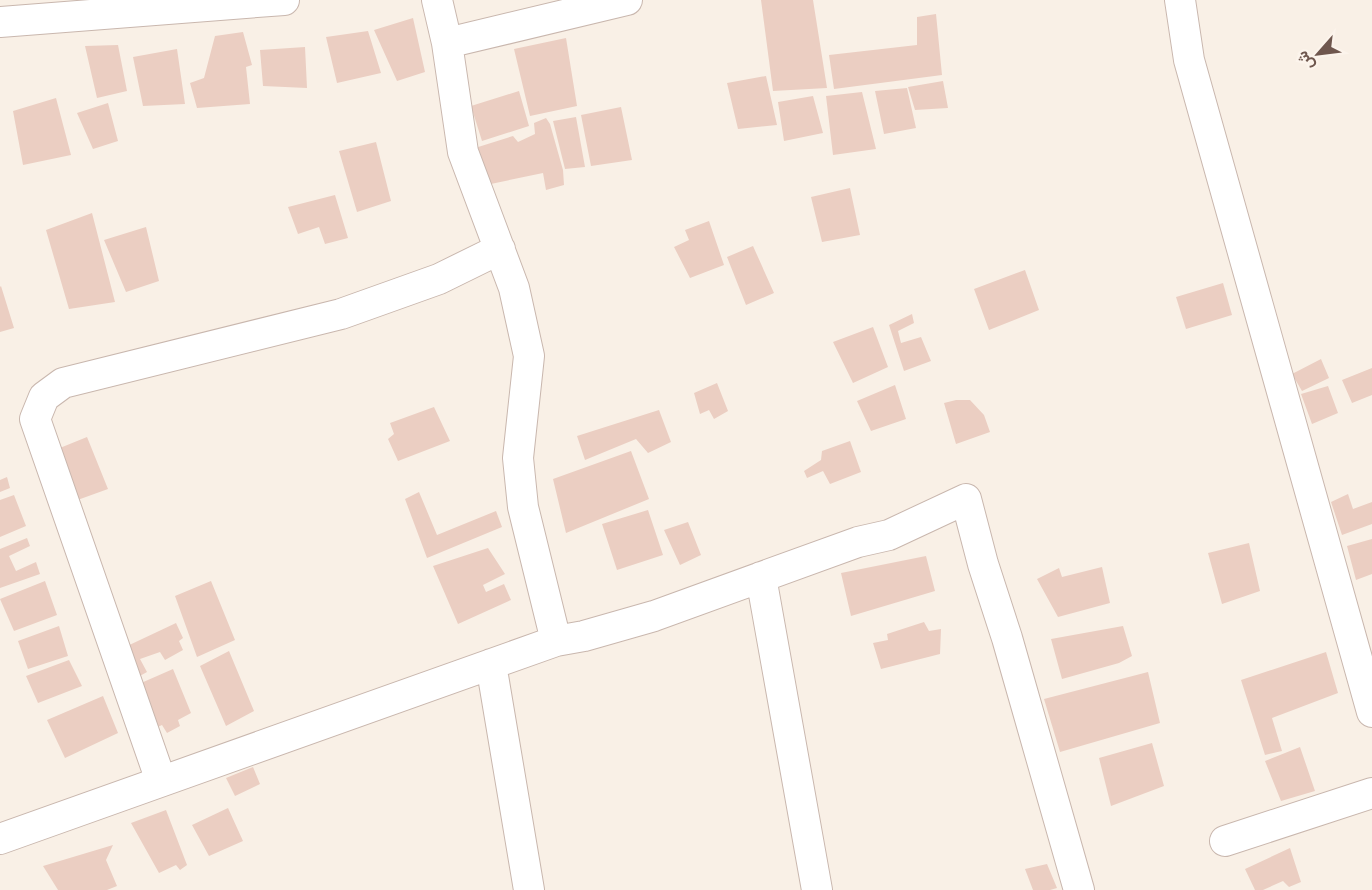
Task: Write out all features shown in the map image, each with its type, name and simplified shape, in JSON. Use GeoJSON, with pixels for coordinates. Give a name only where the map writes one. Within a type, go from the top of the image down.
{"type":"FeatureCollection","features":[{"type":"Feature","properties":{"kind":"street"},"geometry":{"type":"LineString","coordinates":[[0,22],[284,0]]}},
{"type":"Feature","properties":{"kind":"street"},"geometry":{"type":"LineString","coordinates":[[436,0],[447,43],[463,152],[514,288],[529,356],[518,458],[523,507],[556,641]]}},
{"type":"Feature","properties":{"kind":"street"},"geometry":{"type":"LineString","coordinates":[[447,43],[627,0]]}},
{"type":"Feature","properties":{"kind":"street"},"geometry":{"type":"LineString","coordinates":[[1180,0],[1188,60],[1372,712]]}},
{"type":"Feature","properties":{"kind":"street"},"geometry":{"type":"LineString","coordinates":[[161,782],[35,419],[44,397],[63,383],[341,314],[439,279],[500,249]]}},
{"type":"Feature","properties":{"kind":"street"},"geometry":{"type":"LineString","coordinates":[[0,839],[556,641],[584,636],[654,616],[858,542],[889,535],[966,499],[1079,890]]}},
{"type":"Feature","properties":{"kind":"street"},"geometry":{"type":"LineString","coordinates":[[761,577],[817,890]]}},
{"type":"Feature","properties":{"kind":"street"},"geometry":{"type":"LineString","coordinates":[[491,664],[529,890]]}},
{"type":"Feature","properties":{"kind":"street"},"geometry":{"type":"LineString","coordinates":[[1225,841],[1372,793]]}},
{"type":"Feature","properties":{"kind":"building"},"geometry":{"type":"Polygon","coordinates":[[[761,0],[813,0],[827,88],[773,91],[761,0]]]}},
{"type":"Feature","properties":{"kind":"building"},"geometry":{"type":"Polygon","coordinates":[[[936,14],[942,75],[834,89],[829,55],[917,45],[917,17],[936,14]]]}},
{"type":"Feature","properties":{"kind":"building"},"geometry":{"type":"Polygon","coordinates":[[[413,18],[425,72],[397,81],[374,30],[413,18]]]}},
{"type":"Feature","properties":{"kind":"building"},"geometry":{"type":"Polygon","coordinates":[[[368,31],[381,73],[337,83],[326,37],[368,31]]]}},
{"type":"Feature","properties":{"kind":"building"},"geometry":{"type":"Polygon","coordinates":[[[243,32],[252,65],[246,67],[250,104],[197,108],[190,83],[204,78],[215,36],[243,32]]]}},
{"type":"Feature","properties":{"kind":"building"},"geometry":{"type":"Polygon","coordinates":[[[566,38],[577,106],[530,116],[514,49],[566,38]]]}},
{"type":"Feature","properties":{"kind":"building"},"geometry":{"type":"Polygon","coordinates":[[[118,45],[127,91],[97,98],[85,46],[118,45]]]}},
{"type":"Feature","properties":{"kind":"building"},"geometry":{"type":"Polygon","coordinates":[[[305,47],[307,88],[263,86],[260,50],[305,47]]]}},
{"type":"Feature","properties":{"kind":"building"},"geometry":{"type":"Polygon","coordinates":[[[177,49],[185,104],[143,106],[133,57],[177,49]]]}},
{"type":"Feature","properties":{"kind":"building"},"geometry":{"type":"Polygon","coordinates":[[[766,76],[777,125],[738,129],[727,83],[766,76]]]}},
{"type":"Feature","properties":{"kind":"building"},"geometry":{"type":"Polygon","coordinates":[[[943,81],[948,108],[915,110],[908,87],[943,81]]]}},
{"type":"Feature","properties":{"kind":"building"},"geometry":{"type":"Polygon","coordinates":[[[907,88],[916,128],[884,134],[875,91],[907,88]]]}},
{"type":"Feature","properties":{"kind":"building"},"geometry":{"type":"Polygon","coordinates":[[[519,91],[529,126],[482,141],[471,106],[519,91]]]}},
{"type":"Feature","properties":{"kind":"building"},"geometry":{"type":"Polygon","coordinates":[[[862,92],[876,149],[833,155],[826,96],[862,92]]]}},
{"type":"Feature","properties":{"kind":"building"},"geometry":{"type":"Polygon","coordinates":[[[813,96],[823,133],[784,141],[778,102],[813,96]]]}},
{"type":"Feature","properties":{"kind":"building"},"geometry":{"type":"Polygon","coordinates":[[[56,98],[71,155],[23,165],[13,111],[56,98]]]}},
{"type":"Feature","properties":{"kind":"building"},"geometry":{"type":"Polygon","coordinates":[[[108,103],[118,141],[93,149],[77,113],[108,103]]]}},
{"type":"Feature","properties":{"kind":"building"},"geometry":{"type":"Polygon","coordinates":[[[621,107],[632,160],[591,166],[581,115],[621,107]]]}},
{"type":"Feature","properties":{"kind":"building"},"geometry":{"type":"Polygon","coordinates":[[[576,117],[585,167],[565,169],[553,121],[576,117]]]}},
{"type":"Feature","properties":{"kind":"building"},"geometry":{"type":"Polygon","coordinates":[[[546,118],[550,124],[563,170],[564,185],[546,190],[543,173],[486,185],[475,148],[513,136],[518,142],[535,134],[534,123],[546,118]]]}},
{"type":"Feature","properties":{"kind":"building"},"geometry":{"type":"Polygon","coordinates":[[[376,142],[391,201],[357,212],[339,151],[376,142]]]}},
{"type":"Feature","properties":{"kind":"building"},"geometry":{"type":"Polygon","coordinates":[[[850,188],[860,235],[822,242],[811,197],[850,188]]]}},
{"type":"Feature","properties":{"kind":"building"},"geometry":{"type":"Polygon","coordinates":[[[335,195],[348,238],[325,244],[319,227],[298,234],[288,207],[335,195]]]}},
{"type":"Feature","properties":{"kind":"building"},"geometry":{"type":"Polygon","coordinates":[[[92,213],[115,302],[69,309],[46,230],[92,213]]]}},
{"type":"Feature","properties":{"kind":"building"},"geometry":{"type":"Polygon","coordinates":[[[709,221],[724,265],[690,278],[674,247],[689,240],[685,230],[709,221]]]}},
{"type":"Feature","properties":{"kind":"building"},"geometry":{"type":"Polygon","coordinates":[[[146,227],[159,281],[126,292],[104,240],[146,227]]]}},
{"type":"Feature","properties":{"kind":"building"},"geometry":{"type":"Polygon","coordinates":[[[753,246],[774,293],[746,305],[727,257],[753,246]]]}},
{"type":"Feature","properties":{"kind":"building"},"geometry":{"type":"Polygon","coordinates":[[[1025,270],[1039,310],[989,330],[974,289],[1025,270]]]}},
{"type":"Feature","properties":{"kind":"building"},"geometry":{"type":"Polygon","coordinates":[[[1223,283],[1232,315],[1186,329],[1176,297],[1223,283]]]}},
{"type":"Feature","properties":{"kind":"building"},"geometry":{"type":"Polygon","coordinates":[[[0,287],[14,328],[0,332],[0,287]]]}},
{"type":"Feature","properties":{"kind":"building"},"geometry":{"type":"Polygon","coordinates":[[[912,314],[914,323],[898,331],[901,343],[921,337],[931,361],[904,371],[889,325],[912,314]]]}},
{"type":"Feature","properties":{"kind":"building"},"geometry":{"type":"Polygon","coordinates":[[[873,327],[888,367],[853,383],[833,342],[873,327]]]}},
{"type":"Feature","properties":{"kind":"building"},"geometry":{"type":"Polygon","coordinates":[[[1321,359],[1329,378],[1302,391],[1292,374],[1321,359]]]}},
{"type":"Feature","properties":{"kind":"building"},"geometry":{"type":"Polygon","coordinates":[[[1372,368],[1372,395],[1352,403],[1342,380],[1372,368]]]}},
{"type":"Feature","properties":{"kind":"building"},"geometry":{"type":"Polygon","coordinates":[[[717,383],[728,411],[714,419],[709,410],[700,414],[694,393],[717,383]]]}},
{"type":"Feature","properties":{"kind":"building"},"geometry":{"type":"Polygon","coordinates":[[[895,385],[906,419],[871,431],[857,401],[895,385]]]}},
{"type":"Feature","properties":{"kind":"building"},"geometry":{"type":"Polygon","coordinates":[[[1328,386],[1338,413],[1312,424],[1301,394],[1328,386]]]}},
{"type":"Feature","properties":{"kind":"building"},"geometry":{"type":"Polygon","coordinates":[[[970,400],[984,415],[990,432],[956,444],[944,403],[970,400]]]}},
{"type":"Feature","properties":{"kind":"building"},"geometry":{"type":"Polygon","coordinates":[[[434,407],[450,441],[398,461],[388,439],[394,434],[390,423],[434,407]]]}},
{"type":"Feature","properties":{"kind":"building"},"geometry":{"type":"Polygon","coordinates":[[[659,410],[671,442],[648,453],[636,439],[585,460],[577,436],[659,410]]]}},
{"type":"Feature","properties":{"kind":"building"},"geometry":{"type":"Polygon","coordinates":[[[87,437],[108,489],[72,502],[50,452],[87,437]]]}},
{"type":"Feature","properties":{"kind":"building"},"geometry":{"type":"Polygon","coordinates":[[[850,441],[861,472],[830,484],[823,471],[807,478],[804,471],[821,460],[822,451],[850,441]]]}},
{"type":"Feature","properties":{"kind":"building"},"geometry":{"type":"Polygon","coordinates":[[[631,451],[649,499],[566,533],[553,479],[631,451]]]}},
{"type":"Feature","properties":{"kind":"building"},"geometry":{"type":"Polygon","coordinates":[[[7,477],[10,488],[0,492],[0,480],[7,477]]]}},
{"type":"Feature","properties":{"kind":"building"},"geometry":{"type":"Polygon","coordinates":[[[419,492],[437,535],[496,511],[502,527],[427,558],[405,499],[419,492]]]}},
{"type":"Feature","properties":{"kind":"building"},"geometry":{"type":"Polygon","coordinates":[[[1348,494],[1353,509],[1372,502],[1372,524],[1342,535],[1331,502],[1348,494]]]}},
{"type":"Feature","properties":{"kind":"building"},"geometry":{"type":"Polygon","coordinates":[[[14,495],[26,526],[0,537],[0,500],[14,495]]]}},
{"type":"Feature","properties":{"kind":"building"},"geometry":{"type":"Polygon","coordinates":[[[648,510],[663,555],[617,570],[602,524],[648,510]]]}},
{"type":"Feature","properties":{"kind":"building"},"geometry":{"type":"Polygon","coordinates":[[[688,522],[701,555],[680,565],[664,530],[688,522]]]}},
{"type":"Feature","properties":{"kind":"building"},"geometry":{"type":"Polygon","coordinates":[[[27,538],[30,546],[9,556],[16,571],[36,562],[40,574],[0,588],[0,549],[27,538]]]}},
{"type":"Feature","properties":{"kind":"building"},"geometry":{"type":"Polygon","coordinates":[[[1372,539],[1372,574],[1356,580],[1347,546],[1372,539]]]}},
{"type":"Feature","properties":{"kind":"building"},"geometry":{"type":"Polygon","coordinates":[[[1249,543],[1260,591],[1222,604],[1208,553],[1249,543]]]}},
{"type":"Feature","properties":{"kind":"building"},"geometry":{"type":"Polygon","coordinates":[[[488,548],[505,574],[483,585],[486,592],[504,584],[511,600],[458,624],[433,566],[488,548]]]}},
{"type":"Feature","properties":{"kind":"building"},"geometry":{"type":"Polygon","coordinates":[[[926,556],[935,591],[851,616],[841,573],[926,556]]]}},
{"type":"Feature","properties":{"kind":"building"},"geometry":{"type":"Polygon","coordinates":[[[1102,567],[1110,603],[1058,617],[1037,579],[1059,568],[1062,577],[1102,567]]]}},
{"type":"Feature","properties":{"kind":"building"},"geometry":{"type":"Polygon","coordinates":[[[45,581],[57,615],[14,631],[0,599],[45,581]]]}},
{"type":"Feature","properties":{"kind":"building"},"geometry":{"type":"Polygon","coordinates":[[[211,581],[235,640],[197,657],[175,596],[211,581]]]}},
{"type":"Feature","properties":{"kind":"building"},"geometry":{"type":"Polygon","coordinates":[[[924,622],[929,631],[941,629],[940,654],[881,669],[873,643],[888,640],[887,634],[924,622]]]}},
{"type":"Feature","properties":{"kind":"building"},"geometry":{"type":"Polygon","coordinates":[[[176,623],[183,638],[179,641],[183,650],[165,660],[160,652],[140,659],[147,672],[138,677],[123,648],[176,623]]]}},
{"type":"Feature","properties":{"kind":"building"},"geometry":{"type":"Polygon","coordinates":[[[59,626],[68,656],[28,669],[18,641],[59,626]]]}},
{"type":"Feature","properties":{"kind":"building"},"geometry":{"type":"Polygon","coordinates":[[[1123,626],[1132,656],[1119,663],[1062,679],[1051,639],[1123,626]]]}},
{"type":"Feature","properties":{"kind":"building"},"geometry":{"type":"Polygon","coordinates":[[[229,651],[254,711],[226,726],[200,666],[229,651]]]}},
{"type":"Feature","properties":{"kind":"building"},"geometry":{"type":"Polygon","coordinates":[[[1326,652],[1338,693],[1272,718],[1282,751],[1265,755],[1241,680],[1326,652]]]}},
{"type":"Feature","properties":{"kind":"building"},"geometry":{"type":"Polygon","coordinates":[[[69,660],[82,686],[38,703],[26,676],[69,660]]]}},
{"type":"Feature","properties":{"kind":"building"},"geometry":{"type":"Polygon","coordinates":[[[173,669],[191,713],[178,720],[180,726],[167,733],[162,725],[149,731],[132,687],[173,669]]]}},
{"type":"Feature","properties":{"kind":"building"},"geometry":{"type":"Polygon","coordinates":[[[1148,672],[1160,723],[1060,752],[1044,699],[1148,672]]]}},
{"type":"Feature","properties":{"kind":"building"},"geometry":{"type":"Polygon","coordinates":[[[103,696],[118,733],[65,758],[47,720],[103,696]]]}},
{"type":"Feature","properties":{"kind":"building"},"geometry":{"type":"Polygon","coordinates":[[[1152,743],[1164,786],[1111,806],[1099,758],[1152,743]]]}},
{"type":"Feature","properties":{"kind":"building"},"geometry":{"type":"Polygon","coordinates":[[[1300,747],[1315,791],[1281,801],[1265,761],[1300,747]]]}},
{"type":"Feature","properties":{"kind":"building"},"geometry":{"type":"Polygon","coordinates":[[[253,767],[260,784],[235,796],[226,778],[253,767]]]}},
{"type":"Feature","properties":{"kind":"building"},"geometry":{"type":"Polygon","coordinates":[[[228,808],[243,841],[209,856],[192,825],[228,808]]]}},
{"type":"Feature","properties":{"kind":"building"},"geometry":{"type":"Polygon","coordinates":[[[166,810],[187,865],[180,870],[176,865],[159,873],[131,823],[166,810]]]}},
{"type":"Feature","properties":{"kind":"building"},"geometry":{"type":"Polygon","coordinates":[[[113,845],[106,860],[117,886],[107,890],[58,890],[43,866],[113,845]]]}},
{"type":"Feature","properties":{"kind":"building"},"geometry":{"type":"Polygon","coordinates":[[[1290,848],[1301,882],[1289,887],[1283,881],[1263,890],[1255,890],[1245,869],[1290,848]]]}},
{"type":"Feature","properties":{"kind":"building"},"geometry":{"type":"Polygon","coordinates":[[[1047,864],[1057,888],[1033,890],[1025,869],[1047,864]]]}}]}
